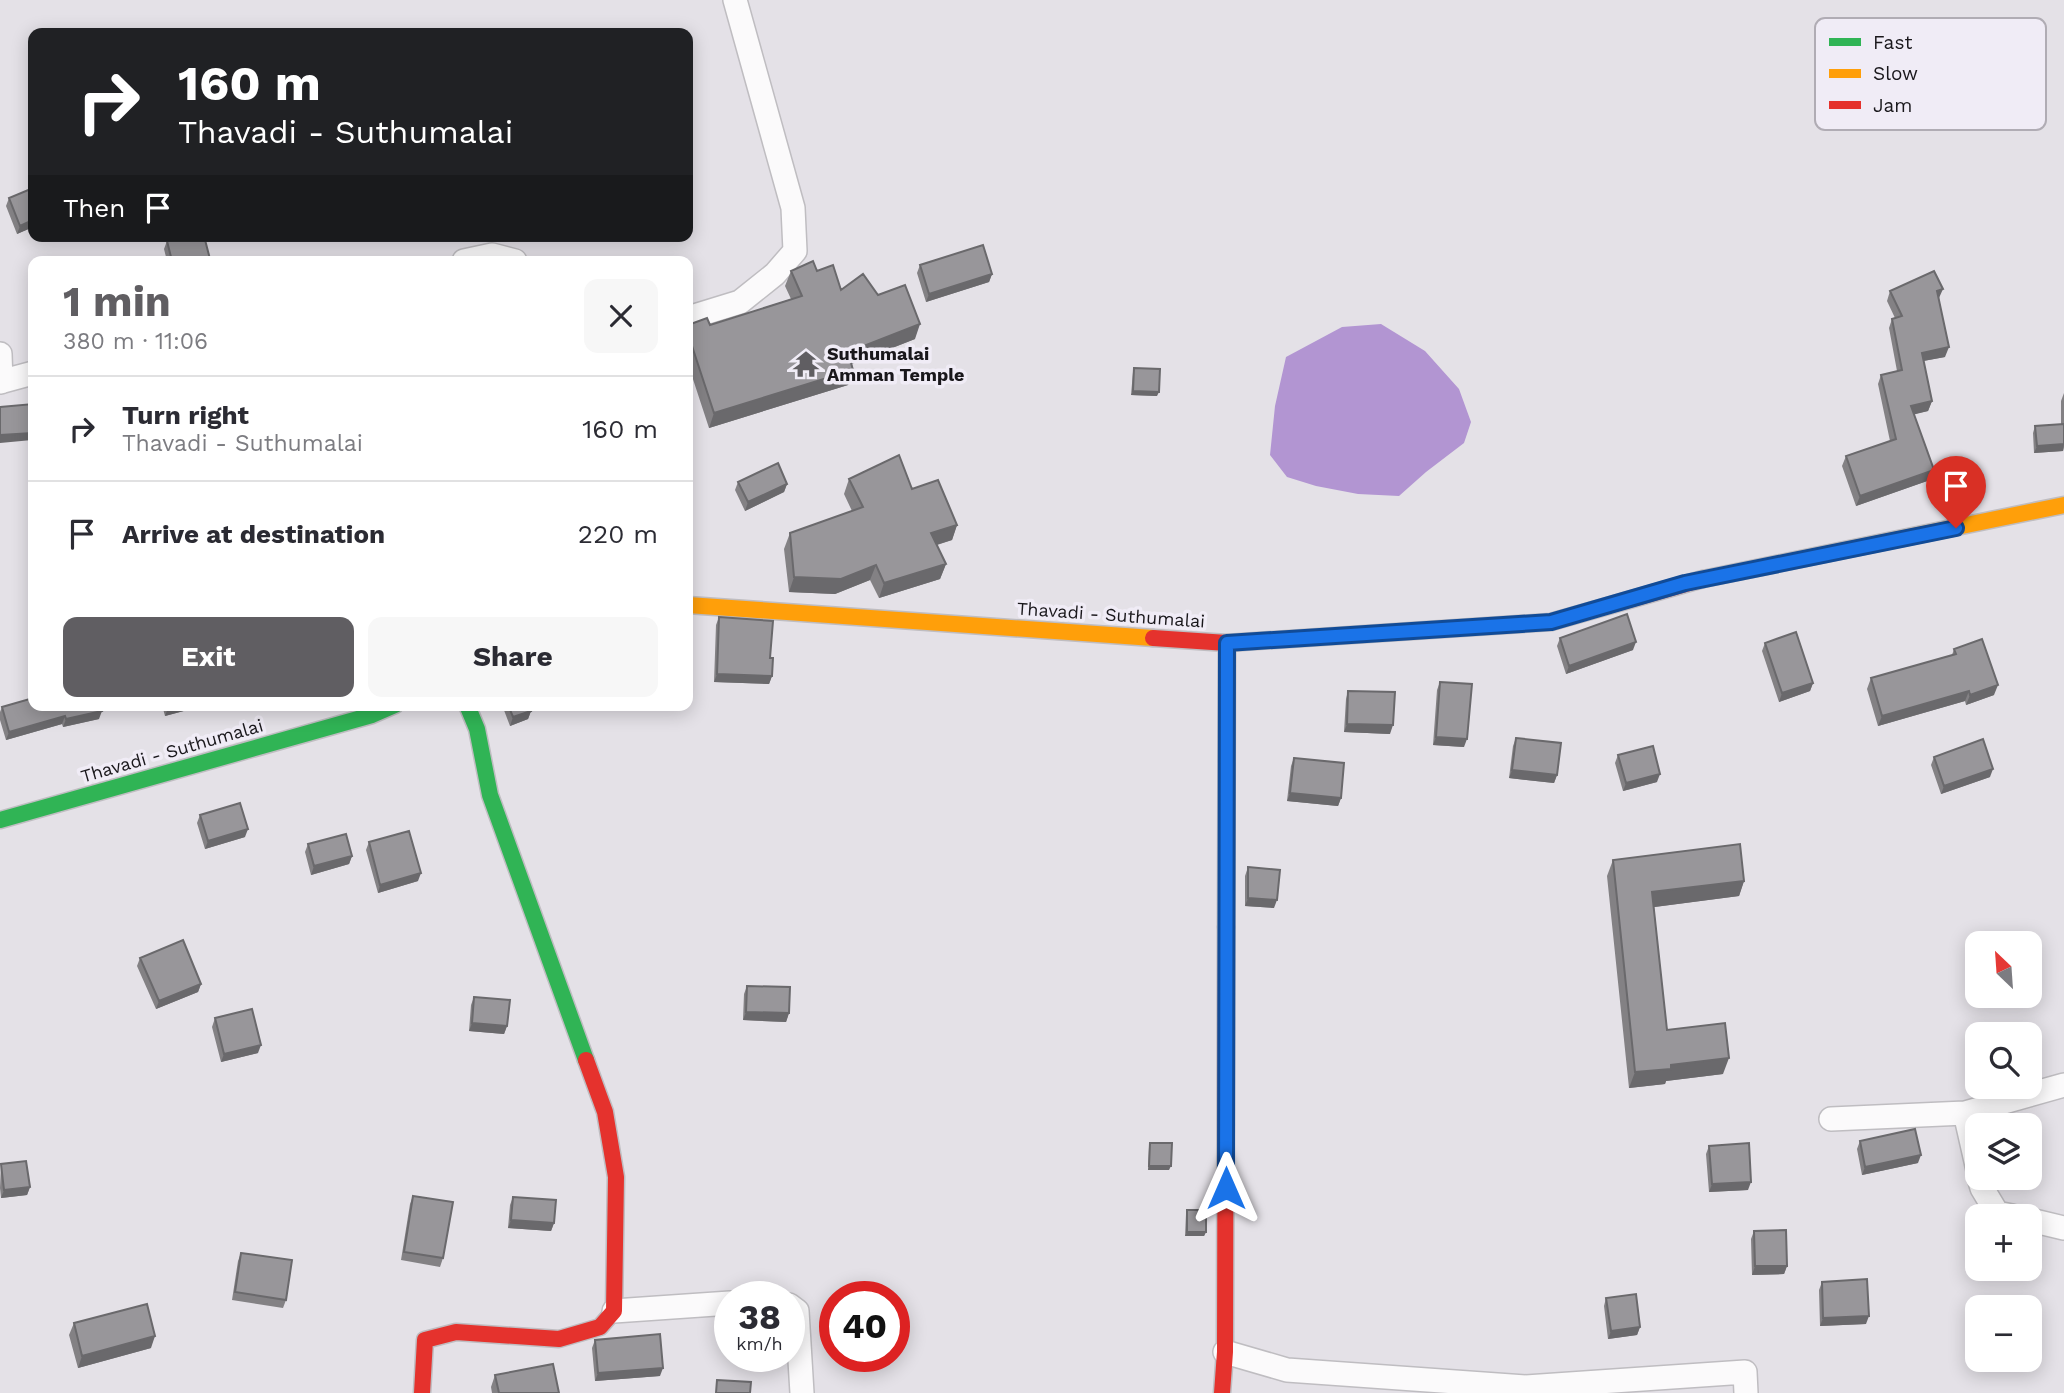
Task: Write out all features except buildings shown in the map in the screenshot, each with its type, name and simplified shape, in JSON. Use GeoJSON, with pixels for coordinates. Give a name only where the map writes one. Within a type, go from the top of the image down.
{"type":"FeatureCollection","features":[{"type":"Feature","properties":{"kind":"main road","name":"Thavadi - Suthumalai"},"geometry":{"type":"LineString","coordinates":[[693,605],[1227,643],[1551,622],[1685,583],[2064,505]]}},
{"type":"Feature","properties":{"kind":"main road"},"geometry":{"type":"LineString","coordinates":[[1222,1393],[1225,1352],[1227,643]]}},
{"type":"Feature","properties":{"kind":"main road","name":"Thavadi - Suthumalai"},"geometry":{"type":"LineString","coordinates":[[0,820],[381,711]]}},
{"type":"Feature","properties":{"kind":"main road"},"geometry":{"type":"LineString","coordinates":[[422,1393],[425,1340],[456,1332],[559,1339],[600,1327],[614,1311],[616,1177],[606,1112],[490,795],[477,729],[470,711]]}},
{"type":"Feature","properties":{"kind":"street"},"geometry":{"type":"LineString","coordinates":[[693,316],[740,302],[775,274],[795,251],[793,208],[735,0]]}},
{"type":"Feature","properties":{"kind":"street"},"geometry":{"type":"LineString","coordinates":[[0,354],[1,382],[28,374]]}},
{"type":"Feature","properties":{"kind":"street"},"geometry":{"type":"LineString","coordinates":[[1831,1119],[1965,1113],[2064,1086]]}},
{"type":"Feature","properties":{"kind":"street"},"geometry":{"type":"LineString","coordinates":[[2042,1223],[2064,1228]]}},
{"type":"Feature","properties":{"kind":"street"},"geometry":{"type":"LineString","coordinates":[[614,1311],[714,1304]]}},
{"type":"Feature","properties":{"kind":"street"},"geometry":{"type":"LineString","coordinates":[[1225,1352],[1287,1370],[1526,1387],[1745,1372],[1746,1393]]}},
{"type":"Feature","properties":{"kind":"street"},"geometry":{"type":"LineString","coordinates":[[801,1372],[802,1393]]}},
{"type":"Feature","properties":{"kind":"shaded area"},"geometry":{"type":"Polygon","coordinates":[[[1381,324],[1425,351],[1459,389],[1471,422],[1464,443],[1399,496],[1358,494],[1287,477],[1270,455],[1275,406],[1286,357],[1342,327],[1381,324]]]}},
{"type":"Feature","properties":{"kind":"traffic: fast"},"geometry":{"type":"LineString","coordinates":[[1226,927],[1227,643]]}},
{"type":"Feature","properties":{"kind":"traffic: fast"},"geometry":{"type":"LineString","coordinates":[[0,820],[381,711]]}},
{"type":"Feature","properties":{"kind":"traffic: fast"},"geometry":{"type":"LineString","coordinates":[[470,711],[477,729],[490,795],[586,1060]]}},
{"type":"Feature","properties":{"kind":"traffic: slow"},"geometry":{"type":"LineString","coordinates":[[1703,579],[2064,505]]}},
{"type":"Feature","properties":{"kind":"traffic: slow"},"geometry":{"type":"LineString","coordinates":[[693,605],[1153,638]]}},
{"type":"Feature","properties":{"kind":"traffic: jam"},"geometry":{"type":"LineString","coordinates":[[1153,638],[1227,643],[1551,622],[1703,579]]}},
{"type":"Feature","properties":{"kind":"traffic: jam"},"geometry":{"type":"LineString","coordinates":[[1222,1393],[1225,1352],[1226,927]]}},
{"type":"Feature","properties":{"kind":"traffic: jam"},"geometry":{"type":"LineString","coordinates":[[422,1393],[425,1340],[456,1332],[559,1339],[600,1327],[614,1311],[616,1177],[605,1112],[586,1060]]}},
{"type":"Feature","properties":{"kind":"place","name":"Suthumalai Amman Temple"},"geometry":{"type":"Point","coordinates":[806,364]}},
{"type":"Feature","properties":{"kind":"route"},"geometry":{"type":"LineString","coordinates":[[1226,1188],[1227,643],[1551,622],[1685,583],[1956,528]]}}]}
